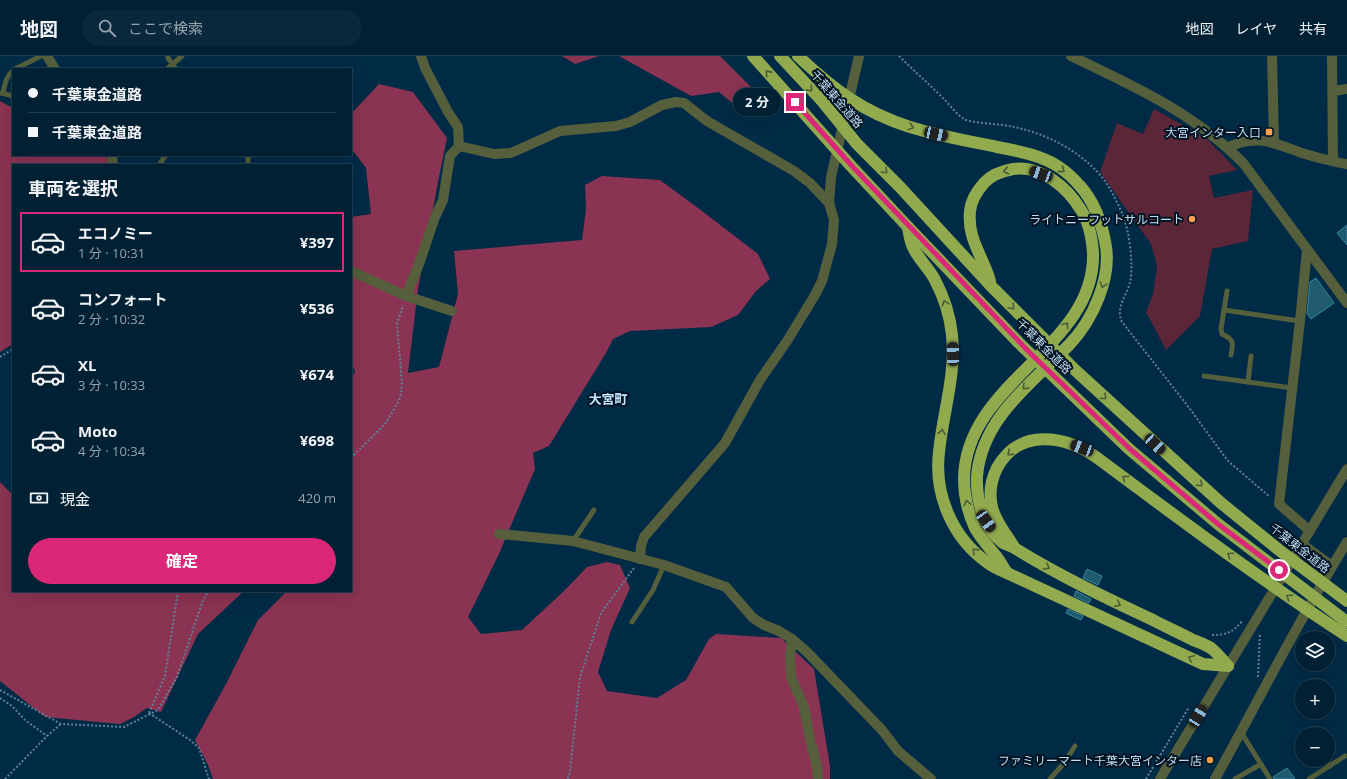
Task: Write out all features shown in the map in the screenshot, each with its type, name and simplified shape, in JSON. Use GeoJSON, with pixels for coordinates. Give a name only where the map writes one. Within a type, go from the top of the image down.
{"type":"FeatureCollection","features":[{"type":"Feature","properties":{"kind":"highway","name":"千葉東金道路"},"geometry":{"type":"LineString","coordinates":[[753,56],[908,227],[1019,343],[1135,454],[1218,524],[1347,622]]}},
{"type":"Feature","properties":{"kind":"highway","name":"千葉東金道路"},"geometry":{"type":"LineString","coordinates":[[780,56],[822,101],[857,144],[900,186],[991,286],[1075,370],[1221,503],[1279,550],[1347,601]]}},
{"type":"Feature","properties":{"kind":"highway"},"geometry":{"type":"LineString","coordinates":[[798,56],[847,98],[874,114],[912,128],[1018,151],[1041,158],[1057,166],[1071,176],[1082,188],[1098,217],[1107,249],[1107,262],[1104,280],[1099,296],[1083,326],[1071,343],[1018,394],[1004,410],[986,440],[978,465],[977,493],[980,507],[986,521],[1004,544],[1014,547],[1028,557],[1083,587],[1211,648],[1228,666]]}},
{"type":"Feature","properties":{"kind":"highway"},"geometry":{"type":"LineString","coordinates":[[991,286],[987,270],[976,248],[972,235],[970,211],[978,190],[987,180],[997,173],[1017,169],[1031,170],[1053,180],[1072,198],[1082,211],[1088,224],[1092,239],[1093,254],[1089,284],[1083,299],[1064,328],[1001,394],[985,416],[971,441],[965,471],[964,487],[966,501],[976,528],[1007,573]]}},
{"type":"Feature","properties":{"kind":"highway"},"geometry":{"type":"LineString","coordinates":[[908,227],[912,245],[935,279],[943,296],[952,335],[952,373],[939,452],[938,471],[945,506],[956,529],[971,548],[988,563],[1007,573],[1203,664],[1228,666]]}},
{"type":"Feature","properties":{"kind":"highway"},"geometry":{"type":"LineString","coordinates":[[1014,547],[996,519],[992,508],[990,494],[993,477],[1000,462],[1009,452],[1022,444],[1035,440],[1051,439],[1066,442],[1087,451],[1262,577],[1347,636]]}},
{"type":"Feature","properties":{"kind":"street"},"geometry":{"type":"LineString","coordinates":[[47,56],[54,68]]}},
{"type":"Feature","properties":{"kind":"street"},"geometry":{"type":"LineString","coordinates":[[406,296],[420,264],[435,217],[443,200],[450,156],[459,146],[458,127],[448,112],[421,56]]}},
{"type":"Feature","properties":{"kind":"street"},"geometry":{"type":"LineString","coordinates":[[640,558],[641,546],[644,537],[725,443],[760,380],[787,341],[815,296],[822,281],[832,244],[834,220],[829,204],[831,177],[859,56]]}},
{"type":"Feature","properties":{"kind":"street"},"geometry":{"type":"LineString","coordinates":[[1071,56],[1129,84],[1167,105],[1202,127],[1228,147],[1244,164],[1347,303]]}},
{"type":"Feature","properties":{"kind":"street"},"geometry":{"type":"LineString","coordinates":[[1272,56],[1274,142]]}},
{"type":"Feature","properties":{"kind":"street"},"geometry":{"type":"LineString","coordinates":[[1332,56],[1333,161]]}},
{"type":"Feature","properties":{"kind":"street"},"geometry":{"type":"LineString","coordinates":[[1333,91],[1347,89]]}},
{"type":"Feature","properties":{"kind":"street"},"geometry":{"type":"LineString","coordinates":[[459,146],[494,154],[511,153],[560,131],[616,126],[630,122],[662,105],[676,102],[684,103],[707,121],[794,171],[810,183],[829,204]]}},
{"type":"Feature","properties":{"kind":"street"},"geometry":{"type":"LineString","coordinates":[[1228,147],[1250,140],[1274,142],[1306,154],[1347,164]]}},
{"type":"Feature","properties":{"kind":"street"},"geometry":{"type":"LineString","coordinates":[[1307,250],[1279,504],[1310,531]]}},
{"type":"Feature","properties":{"kind":"street"},"geometry":{"type":"LineString","coordinates":[[352,271],[406,296],[452,311]]}},
{"type":"Feature","properties":{"kind":"street"},"geometry":{"type":"LineString","coordinates":[[1160,779],[1347,469]]}},
{"type":"Feature","properties":{"kind":"street"},"geometry":{"type":"LineString","coordinates":[[499,534],[573,541],[664,565],[726,587],[753,618],[764,625],[792,638],[807,652],[882,730],[898,751],[931,779]]}},
{"type":"Feature","properties":{"kind":"street"},"geometry":{"type":"LineString","coordinates":[[1215,779],[1242,732],[1302,617],[1347,542]]}},
{"type":"Feature","properties":{"kind":"street"},"geometry":{"type":"LineString","coordinates":[[1302,544],[1332,566]]}},
{"type":"Feature","properties":{"kind":"street"},"geometry":{"type":"LineString","coordinates":[[792,638],[790,656],[791,677],[804,707],[817,767],[818,779]]}},
{"type":"Feature","properties":{"kind":"lane"},"geometry":{"type":"LineString","coordinates":[[18,68],[41,56]]}},
{"type":"Feature","properties":{"kind":"lane"},"geometry":{"type":"LineString","coordinates":[[168,56],[174,67],[182,56]]}},
{"type":"Feature","properties":{"kind":"lane"},"geometry":{"type":"LineString","coordinates":[[12,72],[5,82],[2,93],[12,96]]}},
{"type":"Feature","properties":{"kind":"lane"},"geometry":{"type":"LineString","coordinates":[[1227,291],[1221,329],[1222,334],[1229,337],[1232,341],[1231,355]]}},
{"type":"Feature","properties":{"kind":"lane"},"geometry":{"type":"LineString","coordinates":[[1224,310],[1300,321]]}},
{"type":"Feature","properties":{"kind":"lane"},"geometry":{"type":"LineString","coordinates":[[1248,382],[1251,356]]}},
{"type":"Feature","properties":{"kind":"lane"},"geometry":{"type":"LineString","coordinates":[[1204,376],[1292,388]]}},
{"type":"Feature","properties":{"kind":"lane"},"geometry":{"type":"LineString","coordinates":[[573,541],[594,510]]}},
{"type":"Feature","properties":{"kind":"lane"},"geometry":{"type":"LineString","coordinates":[[632,622],[653,590],[664,565]]}},
{"type":"Feature","properties":{"kind":"lane"},"geometry":{"type":"LineString","coordinates":[[1242,732],[1270,779]]}},
{"type":"Feature","properties":{"kind":"lane"},"geometry":{"type":"LineString","coordinates":[[1050,779],[1064,763],[1075,746]]}},
{"type":"Feature","properties":{"kind":"lane"},"geometry":{"type":"LineString","coordinates":[[1335,763],[1346,756]]}},
{"type":"Feature","properties":{"kind":"lane"},"geometry":{"type":"LineString","coordinates":[[1235,779],[1261,764]]}},
{"type":"Feature","properties":{"kind":"lane"},"geometry":{"type":"LineString","coordinates":[[1309,779],[1328,767]]}},
{"type":"Feature","properties":{"kind":"path"},"geometry":{"type":"LineString","coordinates":[[352,457],[385,424],[399,401],[402,383],[397,324],[406,296]]}},
{"type":"Feature","properties":{"kind":"path"},"geometry":{"type":"LineString","coordinates":[[0,357],[12,350]]}},
{"type":"Feature","properties":{"kind":"path"},"geometry":{"type":"LineString","coordinates":[[568,779],[580,677],[601,613],[640,558]]}},
{"type":"Feature","properties":{"kind":"path"},"geometry":{"type":"LineString","coordinates":[[149,714],[165,676],[178,592]]}},
{"type":"Feature","properties":{"kind":"path"},"geometry":{"type":"LineString","coordinates":[[0,690],[61,724],[124,727],[158,710],[177,677],[202,603],[209,592]]}},
{"type":"Feature","properties":{"kind":"path"},"geometry":{"type":"LineString","coordinates":[[1257,619],[1260,636],[1257,684]]}},
{"type":"Feature","properties":{"kind":"path"},"geometry":{"type":"LineString","coordinates":[[0,698],[12,706],[25,720],[47,736]]}},
{"type":"Feature","properties":{"kind":"path"},"geometry":{"type":"LineString","coordinates":[[1146,779],[1189,707]]}},
{"type":"Feature","properties":{"kind":"path"},"geometry":{"type":"LineString","coordinates":[[149,714],[190,740],[199,748],[209,779]]}},
{"type":"Feature","properties":{"kind":"path"},"geometry":{"type":"LineString","coordinates":[[6,779],[47,736],[61,724]]}},
{"type":"Feature","properties":{"kind":"shaded area"},"geometry":{"type":"Polygon","coordinates":[[[562,56],[599,56],[575,64],[562,56]]]}},
{"type":"Feature","properties":{"kind":"shaded area"},"geometry":{"type":"Polygon","coordinates":[[[619,56],[720,56],[757,93],[743,112],[719,92],[691,96],[619,56]]]}},
{"type":"Feature","properties":{"kind":"shaded area"},"geometry":{"type":"Polygon","coordinates":[[[379,84],[413,92],[447,138],[418,289],[408,373],[439,367],[458,294],[454,251],[582,240],[586,209],[585,185],[602,176],[660,180],[758,254],[770,279],[756,291],[738,315],[711,327],[630,331],[613,339],[549,446],[533,453],[535,469],[498,556],[468,617],[481,634],[522,630],[587,567],[607,562],[620,565],[630,588],[611,630],[598,672],[607,691],[657,698],[686,680],[709,639],[716,634],[781,638],[814,669],[830,766],[830,779],[213,779],[208,765],[195,740],[226,684],[258,620],[286,592],[352,592],[352,376],[355,372],[352,363],[352,217],[371,214],[366,168],[352,149],[352,113],[379,84]]]}},
{"type":"Feature","properties":{"kind":"shaded area"},"geometry":{"type":"Polygon","coordinates":[[[0,101],[12,107],[12,156],[104,156],[113,162],[112,164],[12,164],[12,345],[0,352],[0,101]]]}},
{"type":"Feature","properties":{"kind":"shaded area","name":"ライトニーフットサルコート"},"geometry":{"type":"Polygon","coordinates":[[[1154,109],[1206,138],[1237,170],[1209,176],[1214,198],[1253,190],[1248,241],[1212,249],[1200,316],[1166,350],[1146,312],[1153,294],[1157,266],[1151,244],[1100,172],[1117,123],[1143,134],[1154,109]]]}},
{"type":"Feature","properties":{"kind":"shaded area"},"geometry":{"type":"Polygon","coordinates":[[[0,482],[12,494],[12,592],[243,592],[198,634],[161,712],[147,708],[120,724],[45,717],[0,681],[0,482]]]}},
{"type":"Feature","properties":{"kind":"building"},"geometry":{"type":"Polygon","coordinates":[[[1347,225],[1347,245],[1337,233],[1347,225]]]}},
{"type":"Feature","properties":{"kind":"building"},"geometry":{"type":"Polygon","coordinates":[[[1316,278],[1334,303],[1311,319],[1307,313],[1310,282],[1316,278]]]}},
{"type":"Feature","properties":{"kind":"building"},"geometry":{"type":"Polygon","coordinates":[[[1087,569],[1102,576],[1098,585],[1083,578],[1087,569]]]}},
{"type":"Feature","properties":{"kind":"building"},"geometry":{"type":"Polygon","coordinates":[[[1076,591],[1091,599],[1089,603],[1074,596],[1076,591]]]}},
{"type":"Feature","properties":{"kind":"building"},"geometry":{"type":"Polygon","coordinates":[[[1068,609],[1083,616],[1081,620],[1066,613],[1068,609]]]}},
{"type":"Feature","properties":{"kind":"building"},"geometry":{"type":"Polygon","coordinates":[[[1287,768],[1295,779],[1274,779],[1273,777],[1287,768]]]}},
{"type":"Feature","properties":{"kind":"place","name":"大宮インター入口"},"geometry":{"type":"Point","coordinates":[1269,132]}},
{"type":"Feature","properties":{"kind":"place","name":"ライトニーフットサルコート"},"geometry":{"type":"Point","coordinates":[1192,219]}},
{"type":"Feature","properties":{"kind":"place","name":"ファミリーマート千葉大宮インター店"},"geometry":{"type":"Point","coordinates":[1210,760]}},
{"type":"Feature","properties":{"kind":"district","name":"大宮町"},"geometry":{"type":"Point","coordinates":[608,399]}},
{"type":"Feature","properties":{"kind":"route"},"geometry":{"type":"LineString","coordinates":[[795,102],[908,227],[1019,343],[1130,449],[1173,487],[1218,524],[1279,570]]}}]}
